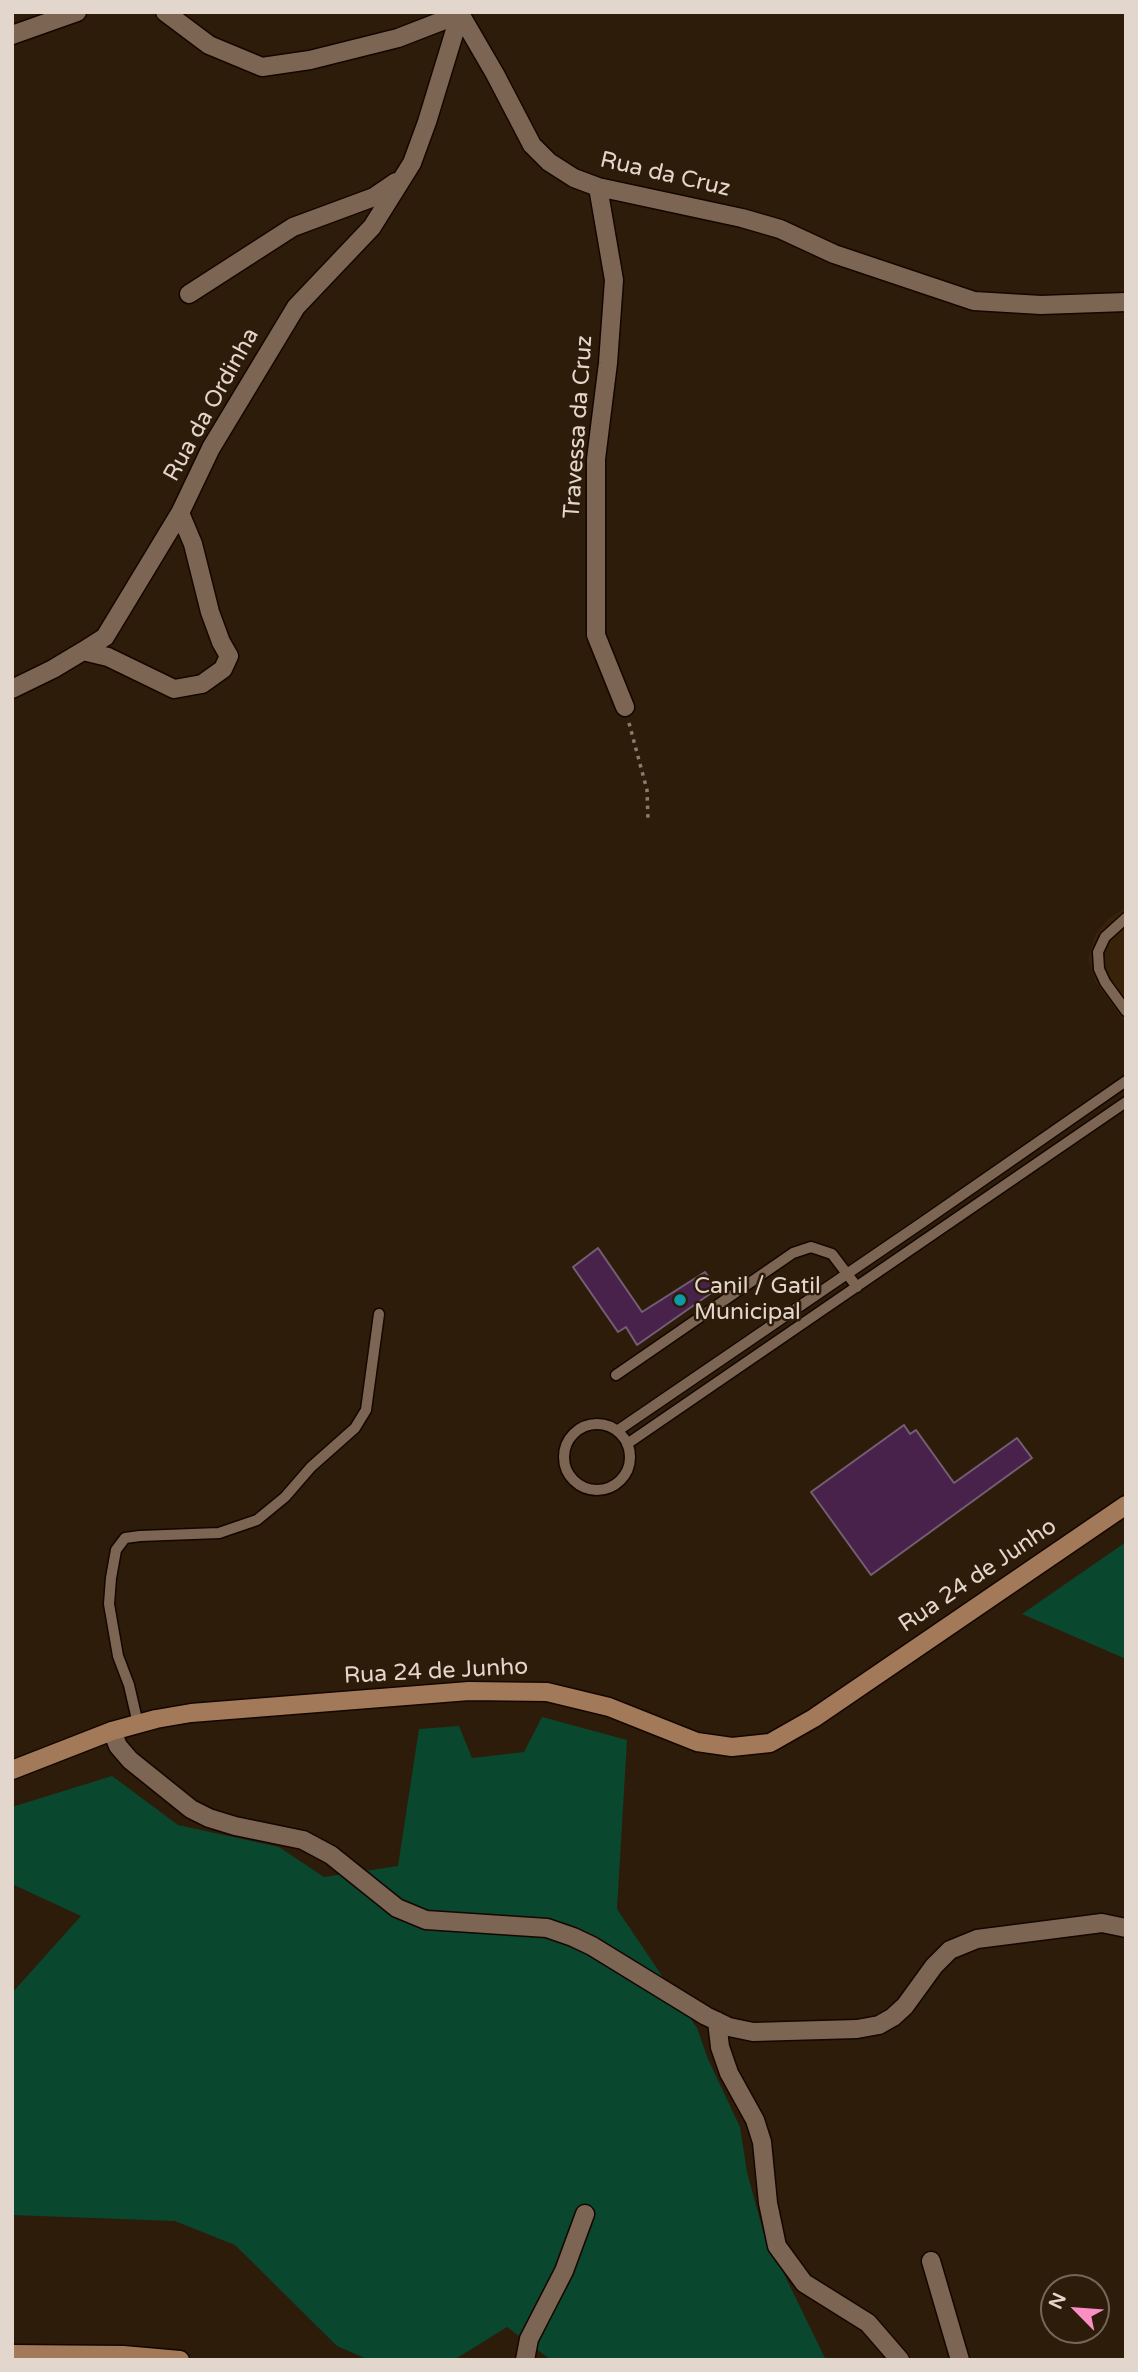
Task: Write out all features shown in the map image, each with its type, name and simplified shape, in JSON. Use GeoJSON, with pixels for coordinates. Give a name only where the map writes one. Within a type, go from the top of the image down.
{"type":"FeatureCollection","features":[{"type":"Feature","properties":{"kind":"main road","name":"Rua 24 de Junho"},"geometry":{"type":"LineString","coordinates":[[12,1770],[112,1731],[202,1712],[469,1691],[547,1692],[609,1707],[697,1742],[732,1747],[770,1743],[814,1718],[1126,1505]]}},
{"type":"Feature","properties":{"kind":"main road"},"geometry":{"type":"LineString","coordinates":[[12,2354],[90,2354],[180,2360]]}},
{"type":"Feature","properties":{"kind":"street"},"geometry":{"type":"LineString","coordinates":[[12,35],[77,12]]}},
{"type":"Feature","properties":{"kind":"street"},"geometry":{"type":"LineString","coordinates":[[165,12],[209,45],[262,67],[310,60],[398,38],[460,13]]}},
{"type":"Feature","properties":{"kind":"street","name":"Rua da Ordinha"},"geometry":{"type":"LineString","coordinates":[[83,651],[108,657],[174,689],[202,684],[223,669],[229,656],[210,612],[193,544],[180,513],[211,448],[296,307],[372,227],[412,163],[428,122],[460,13]]}},
{"type":"Feature","properties":{"kind":"street","name":"Rua da Cruz"},"geometry":{"type":"LineString","coordinates":[[460,13],[532,145],[549,162],[574,177],[598,187],[780,229],[834,254],[974,301],[1041,304],[1126,302]]}},
{"type":"Feature","properties":{"kind":"street"},"geometry":{"type":"LineString","coordinates":[[189,294],[293,227],[374,197],[402,178]]}},
{"type":"Feature","properties":{"kind":"street","name":"Travessa da Cruz"},"geometry":{"type":"LineString","coordinates":[[598,187],[614,279],[608,363],[596,459],[596,635],[625,708]]}},
{"type":"Feature","properties":{"kind":"street"},"geometry":{"type":"LineString","coordinates":[[12,689],[53,669],[105,637],[180,513]]}},
{"type":"Feature","properties":{"kind":"street"},"geometry":{"type":"LineString","coordinates":[[112,1731],[118,1746],[130,1760],[191,1809],[235,1826],[303,1840],[331,1855],[397,1908],[426,1920],[547,1928],[573,1937],[592,1945],[672,1997],[716,2021],[753,2032],[856,2029],[879,2025],[905,2006],[934,1966],[950,1950],[976,1939],[1102,1923],[1126,1928]]}},
{"type":"Feature","properties":{"kind":"street"},"geometry":{"type":"LineString","coordinates":[[716,2021],[720,2047],[729,2073],[755,2120],[762,2142],[768,2203],[777,2246],[804,2283],[868,2323],[900,2360]]}},
{"type":"Feature","properties":{"kind":"street"},"geometry":{"type":"LineString","coordinates":[[525,2360],[529,2339],[564,2271],[585,2214]]}},
{"type":"Feature","properties":{"kind":"street"},"geometry":{"type":"LineString","coordinates":[[931,2261],[960,2360]]}},
{"type":"Feature","properties":{"kind":"lane"},"geometry":{"type":"LineString","coordinates":[[1126,918],[1105,937],[1098,952],[1099,969],[1105,982],[1126,1010]]}},
{"type":"Feature","properties":{"kind":"lane"},"geometry":{"type":"LineString","coordinates":[[617,1431],[1126,1081]]}},
{"type":"Feature","properties":{"kind":"lane"},"geometry":{"type":"LineString","coordinates":[[627,1444],[1126,1102]]}},
{"type":"Feature","properties":{"kind":"lane"},"geometry":{"type":"LineString","coordinates":[[616,1375],[793,1253],[811,1247],[832,1254],[857,1287]]}},
{"type":"Feature","properties":{"kind":"lane"},"geometry":{"type":"LineString","coordinates":[[138,1724],[129,1685],[118,1656],[109,1604],[116,1550],[125,1538],[219,1533],[257,1520],[285,1497],[311,1467],[355,1428],[366,1410],[379,1314]]}},
{"type":"Feature","properties":{"kind":"lane"},"geometry":{"type":"LineString","coordinates":[[596,1424],[607,1426],[617,1431],[627,1444],[628,1466],[624,1476],[606,1489],[584,1488],[568,1473],[565,1451],[568,1441],[575,1432],[585,1427],[596,1424]]}},
{"type":"Feature","properties":{"kind":"path"},"geometry":{"type":"LineString","coordinates":[[625,708],[647,790],[648,819]]}},
{"type":"Feature","properties":{"kind":"shaded area"},"geometry":{"type":"Polygon","coordinates":[[[1126,907],[1126,1024],[1095,981],[1088,959],[1095,935],[1107,920],[1126,907]]]}},
{"type":"Feature","properties":{"kind":"green space"},"geometry":{"type":"Polygon","coordinates":[[[1126,1542],[1126,1659],[1022,1614],[1126,1542]]]}},
{"type":"Feature","properties":{"kind":"green space"},"geometry":{"type":"Polygon","coordinates":[[[542,1717],[627,1740],[617,1909],[697,2028],[708,2059],[740,2127],[747,2172],[763,2231],[826,2360],[551,2360],[507,2327],[454,2360],[369,2360],[337,2346],[235,2245],[175,2221],[12,2215],[12,1993],[81,1916],[12,1884],[12,1807],[112,1776],[178,1825],[279,1847],[324,1877],[398,1866],[419,1729],[459,1726],[472,1758],[524,1752],[542,1717]]]}},
{"type":"Feature","properties":{"kind":"building","name":"Canil / Gatil Municipal"},"geometry":{"type":"Polygon","coordinates":[[[598,1248],[642,1312],[705,1272],[717,1289],[637,1345],[626,1327],[618,1332],[573,1267],[598,1248]]]}},
{"type":"Feature","properties":{"kind":"building"},"geometry":{"type":"Polygon","coordinates":[[[904,1425],[910,1434],[916,1430],[954,1483],[1017,1438],[1032,1458],[871,1575],[811,1492],[904,1425]]]}},
{"type":"Feature","properties":{"kind":"place","name":"Canil / Gatil Municipal"},"geometry":{"type":"Point","coordinates":[680,1300]}}]}
